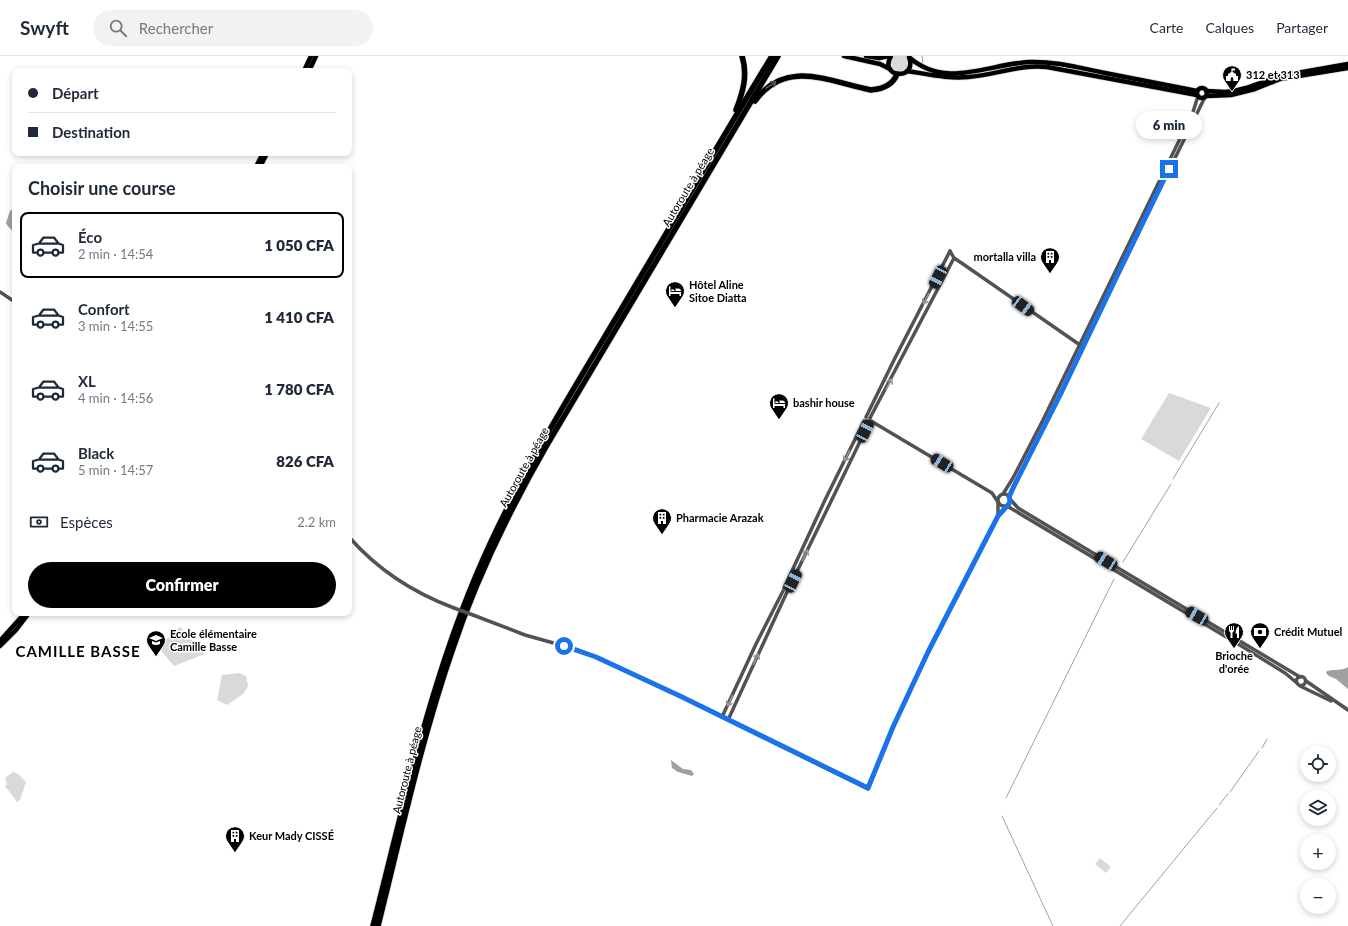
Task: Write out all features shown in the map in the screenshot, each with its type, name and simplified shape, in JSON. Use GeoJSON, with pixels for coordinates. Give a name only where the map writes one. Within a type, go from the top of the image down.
{"type":"FeatureCollection","features":[{"type":"Feature","properties":{"kind":"highway"},"geometry":{"type":"LineString","coordinates":[[727,131],[744,87],[745,70],[742,56]]}},
{"type":"Feature","properties":{"kind":"highway"},"geometry":{"type":"LineString","coordinates":[[373,926],[430,702],[453,634],[506,508],[525,472],[772,56]]}},
{"type":"Feature","properties":{"kind":"highway","name":"Autoroute à péage"},"geometry":{"type":"LineString","coordinates":[[378,926],[426,733],[463,620],[490,556],[529,476],[778,56]]}},
{"type":"Feature","properties":{"kind":"highway"},"geometry":{"type":"LineString","coordinates":[[737,125],[759,95],[780,80],[802,76],[816,77],[871,90],[880,90],[894,80],[896,74]]}},
{"type":"Feature","properties":{"kind":"main road"},"geometry":{"type":"LineString","coordinates":[[305,68],[311,56]]}},
{"type":"Feature","properties":{"kind":"main road"},"geometry":{"type":"LineString","coordinates":[[310,68],[316,56]]}},
{"type":"Feature","properties":{"kind":"main road"},"geometry":{"type":"LineString","coordinates":[[844,56],[880,64],[896,74],[907,71],[960,78],[978,76],[1027,66],[1042,66],[1197,94]]}},
{"type":"Feature","properties":{"kind":"main road"},"geometry":{"type":"LineString","coordinates":[[866,56],[879,58],[890,56],[888,63],[890,69]]}},
{"type":"Feature","properties":{"kind":"main road"},"geometry":{"type":"LineString","coordinates":[[907,71],[910,66],[909,57]]}},
{"type":"Feature","properties":{"kind":"main road"},"geometry":{"type":"LineString","coordinates":[[909,57],[914,62],[926,69],[954,74],[975,73],[1028,62],[1059,64],[1158,84],[1197,94],[1201,98],[1206,95],[1246,88],[1280,76],[1348,64]]}},
{"type":"Feature","properties":{"kind":"main road"},"geometry":{"type":"LineString","coordinates":[[1206,95],[1231,95],[1255,89],[1280,79],[1348,68]]}},
{"type":"Feature","properties":{"kind":"main road"},"geometry":{"type":"LineString","coordinates":[[1197,94],[1202,88],[1206,95]]}},
{"type":"Feature","properties":{"kind":"main road"},"geometry":{"type":"LineString","coordinates":[[0,641],[22,616]]}},
{"type":"Feature","properties":{"kind":"main road"},"geometry":{"type":"LineString","coordinates":[[0,646],[16,630],[27,616]]}},
{"type":"Feature","properties":{"kind":"street"},"geometry":{"type":"LineString","coordinates":[[998,516],[999,496],[1003,494],[1013,478],[1080,345],[1192,112],[1197,94]]}},
{"type":"Feature","properties":{"kind":"street"},"geometry":{"type":"LineString","coordinates":[[352,540],[370,559],[408,586],[436,601],[525,635],[575,649],[596,657],[868,788],[893,727],[928,652],[998,516],[1010,502],[1009,498],[1206,95]]}},
{"type":"Feature","properties":{"kind":"street"},"geometry":{"type":"LineString","coordinates":[[722,717],[765,626],[814,538],[869,419],[894,360],[950,252],[954,258],[1080,345]]}},
{"type":"Feature","properties":{"kind":"street"},"geometry":{"type":"LineString","coordinates":[[728,720],[770,629],[808,535],[864,421],[865,422],[869,419],[954,258]]}},
{"type":"Feature","properties":{"kind":"street"},"geometry":{"type":"LineString","coordinates":[[0,292],[12,300]]}},
{"type":"Feature","properties":{"kind":"street"},"geometry":{"type":"LineString","coordinates":[[869,419],[992,493],[1001,506],[1006,506],[1285,673],[1299,684],[1348,710]]}},
{"type":"Feature","properties":{"kind":"street"},"geometry":{"type":"LineString","coordinates":[[992,493],[1003,494],[1018,508],[1300,677],[1304,677],[1306,681],[1341,706]]}},
{"type":"Feature","properties":{"kind":"street"},"geometry":{"type":"LineString","coordinates":[[808,535],[814,538]]}},
{"type":"Feature","properties":{"kind":"street"},"geometry":{"type":"LineString","coordinates":[[765,626],[770,629]]}},
{"type":"Feature","properties":{"kind":"street"},"geometry":{"type":"LineString","coordinates":[[743,673],[748,676]]}},
{"type":"Feature","properties":{"kind":"street"},"geometry":{"type":"LineString","coordinates":[[1299,684],[1297,680],[1300,677]]}},
{"type":"Feature","properties":{"kind":"street"},"geometry":{"type":"LineString","coordinates":[[1299,684],[1305,684],[1306,681]]}},
{"type":"Feature","properties":{"kind":"street"},"geometry":{"type":"LineString","coordinates":[[737,685],[742,688]]}},
{"type":"Feature","properties":{"kind":"shaded area"},"geometry":{"type":"Polygon","coordinates":[[[894,56],[906,56],[909,64],[906,69],[901,72],[893,69],[891,62],[894,56]]]}},
{"type":"Feature","properties":{"kind":"shaded area"},"geometry":{"type":"Polygon","coordinates":[[[12,209],[12,230],[6,223],[12,209]]]}},
{"type":"Feature","properties":{"kind":"shaded area"},"geometry":{"type":"Polygon","coordinates":[[[1169,393],[1211,408],[1179,461],[1141,439],[1169,393]]]}},
{"type":"Feature","properties":{"kind":"shaded area"},"geometry":{"type":"Polygon","coordinates":[[[180,627],[205,654],[174,666],[158,647],[180,627]]]}},
{"type":"Feature","properties":{"kind":"shaded area"},"geometry":{"type":"Polygon","coordinates":[[[1348,667],[1348,689],[1326,673],[1327,671],[1348,667]]]}},
{"type":"Feature","properties":{"kind":"shaded area"},"geometry":{"type":"Polygon","coordinates":[[[239,673],[246,676],[248,686],[243,694],[227,705],[217,700],[222,675],[239,673]]]}},
{"type":"Feature","properties":{"kind":"shaded area"},"geometry":{"type":"Polygon","coordinates":[[[671,760],[683,769],[691,770],[694,774],[692,776],[678,772],[672,768],[671,760]]]}},
{"type":"Feature","properties":{"kind":"shaded area"},"geometry":{"type":"Polygon","coordinates":[[[13,772],[18,774],[26,782],[20,800],[17,802],[5,786],[7,784],[5,778],[13,772]]]}},
{"type":"Feature","properties":{"kind":"shaded area"},"geometry":{"type":"Polygon","coordinates":[[[1100,858],[1111,867],[1106,873],[1095,864],[1100,858]]]}},
{"type":"Feature","properties":{"kind":"waterway"},"geometry":{"type":"LineString","coordinates":[[922,56],[923,63]]}},
{"type":"Feature","properties":{"kind":"waterway"},"geometry":{"type":"LineString","coordinates":[[1173,479],[1219,403]]}},
{"type":"Feature","properties":{"kind":"waterway"},"geometry":{"type":"LineString","coordinates":[[1123,562],[1171,484]]}},
{"type":"Feature","properties":{"kind":"waterway"},"geometry":{"type":"LineString","coordinates":[[1006,798],[1114,579]]}},
{"type":"Feature","properties":{"kind":"waterway"},"geometry":{"type":"LineString","coordinates":[[1262,748],[1267,739]]}},
{"type":"Feature","properties":{"kind":"waterway"},"geometry":{"type":"LineString","coordinates":[[1230,792],[1259,751]]}},
{"type":"Feature","properties":{"kind":"waterway"},"geometry":{"type":"LineString","coordinates":[[1219,805],[1228,794]]}},
{"type":"Feature","properties":{"kind":"waterway"},"geometry":{"type":"LineString","coordinates":[[1120,926],[1217,808]]}},
{"type":"Feature","properties":{"kind":"waterway"},"geometry":{"type":"LineString","coordinates":[[1002,816],[1053,926]]}},
{"type":"Feature","properties":{"kind":"place","name":"312 et 313"},"geometry":{"type":"Point","coordinates":[1232,92]}},
{"type":"Feature","properties":{"kind":"place","name":"mortalla villa"},"geometry":{"type":"Point","coordinates":[1050,274]}},
{"type":"Feature","properties":{"kind":"place","name":"Hôtel Aline Sitoe Diatta"},"geometry":{"type":"Point","coordinates":[675,308]}},
{"type":"Feature","properties":{"kind":"place","name":"bashir house"},"geometry":{"type":"Point","coordinates":[779,420]}},
{"type":"Feature","properties":{"kind":"place","name":"Pharmacie Arazak"},"geometry":{"type":"Point","coordinates":[662,535]}},
{"type":"Feature","properties":{"kind":"place","name":"Brioche d'orée"},"geometry":{"type":"Point","coordinates":[1234,649]}},
{"type":"Feature","properties":{"kind":"place","name":"Crédit Mutuel"},"geometry":{"type":"Point","coordinates":[1260,649]}},
{"type":"Feature","properties":{"kind":"place","name":"Ecole élémentaire Camille Basse"},"geometry":{"type":"Point","coordinates":[156,657]}},
{"type":"Feature","properties":{"kind":"place","name":"Keur Mady CISSÉ"},"geometry":{"type":"Point","coordinates":[235,853]}},
{"type":"Feature","properties":{"kind":"district","name":"CAMILLE BASSE"},"geometry":{"type":"Point","coordinates":[78,652]}},
{"type":"Feature","properties":{"kind":"route"},"geometry":{"type":"LineString","coordinates":[[564,646],[596,657],[680,696],[868,788],[893,727],[925,658],[998,516],[1009,504],[1009,497],[1013,488],[1061,393],[1169,169]]}}]}
